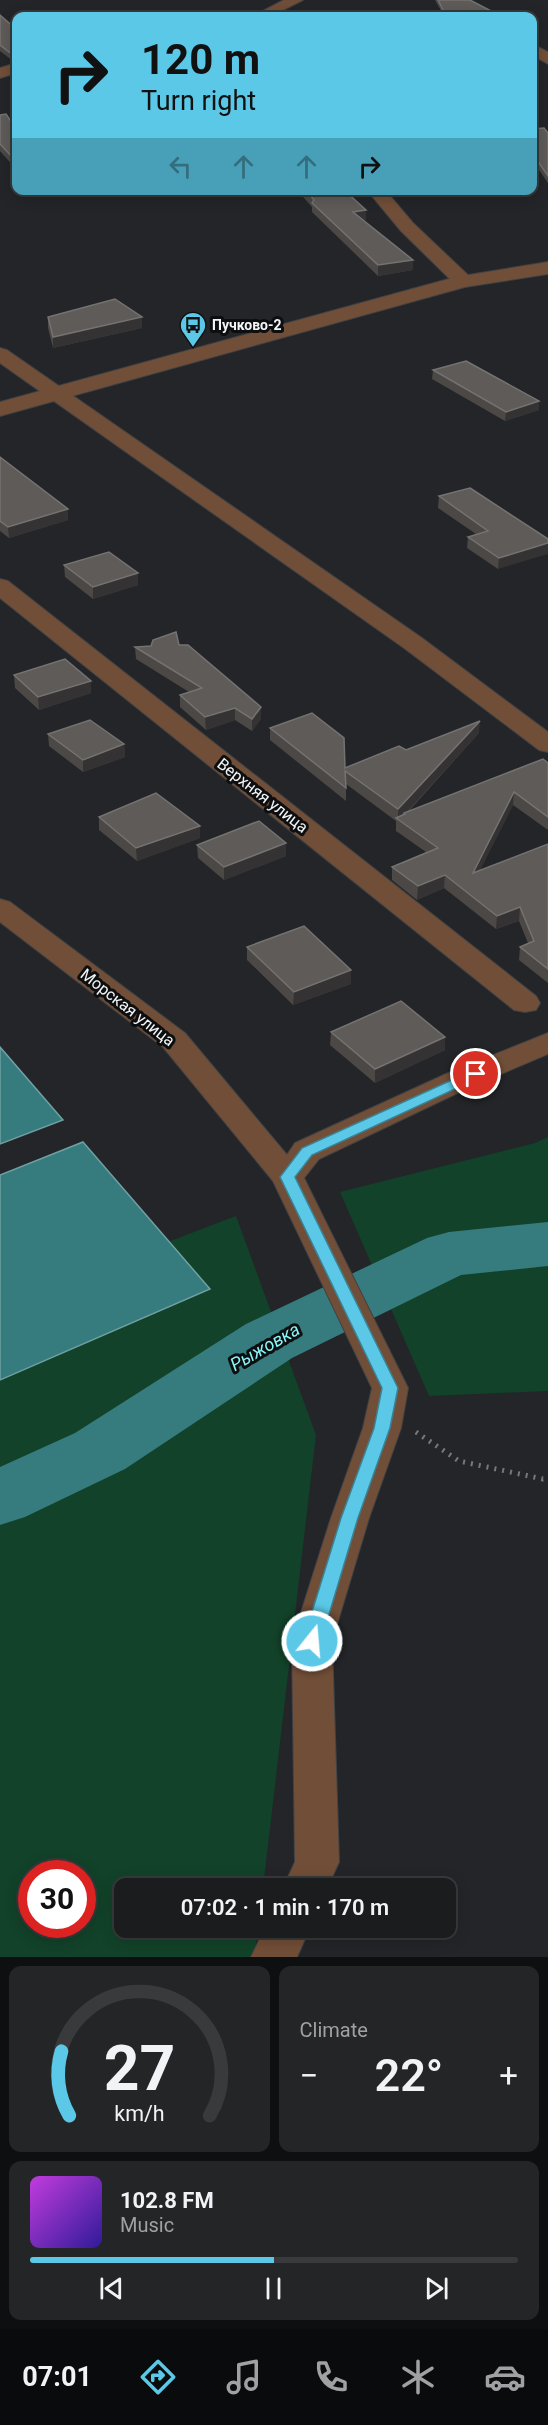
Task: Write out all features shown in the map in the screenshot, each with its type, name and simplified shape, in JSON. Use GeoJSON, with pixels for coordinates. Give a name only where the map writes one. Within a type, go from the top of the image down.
{"type":"FeatureCollection","features":[{"type":"Feature","properties":{"kind":"street"},"geometry":{"type":"LineString","coordinates":[[269,12],[296,0]]}},
{"type":"Feature","properties":{"kind":"street"},"geometry":{"type":"LineString","coordinates":[[379,195],[406,227],[464,281]]}},
{"type":"Feature","properties":{"kind":"street"},"geometry":{"type":"LineString","coordinates":[[0,409],[464,281],[548,268]]}},
{"type":"Feature","properties":{"kind":"street"},"geometry":{"type":"LineString","coordinates":[[0,354],[413,643],[548,744]]}},
{"type":"Feature","properties":{"kind":"street","name":"Верхняя улица"},"geometry":{"type":"LineString","coordinates":[[0,586],[525,1003]]}},
{"type":"Feature","properties":{"kind":"street","name":"Морская улица"},"geometry":{"type":"LineString","coordinates":[[0,908],[174,1040],[287,1177],[388,1400]]}},
{"type":"Feature","properties":{"kind":"street"},"geometry":{"type":"LineString","coordinates":[[287,1177],[307,1151],[457,1081],[548,1044]]}},
{"type":"Feature","properties":{"kind":"street"},"geometry":{"type":"LineString","coordinates":[[310,1878],[317,1862],[312,1641],[350,1518],[382,1428],[388,1400]]}},
{"type":"Feature","properties":{"kind":"street"},"geometry":{"type":"LineString","coordinates":[[274,1957],[283,1938]]}},
{"type":"Feature","properties":{"kind":"path"},"geometry":{"type":"LineString","coordinates":[[388,1400],[459,1461],[543,1479],[548,1478]]}},
{"type":"Feature","properties":{"kind":"green space"},"geometry":{"type":"Polygon","coordinates":[[[548,1137],[548,1391],[429,1396],[340,1192],[535,1143],[548,1137]]]}},
{"type":"Feature","properties":{"kind":"green space"},"geometry":{"type":"Polygon","coordinates":[[[236,1216],[316,1435],[264,1878],[114,1878],[114,1938],[257,1938],[254,1957],[0,1957],[0,1306],[236,1216]]]}},
{"type":"Feature","properties":{"kind":"water"},"geometry":{"type":"Polygon","coordinates":[[[0,1047],[63,1120],[0,1144],[0,1047]]]}},
{"type":"Feature","properties":{"kind":"water"},"geometry":{"type":"Polygon","coordinates":[[[83,1142],[210,1289],[0,1380],[0,1175],[83,1142]]]}},
{"type":"Feature","properties":{"kind":"building"},"geometry":{"type":"Polygon","coordinates":[[[438,0],[470,0],[491,11],[488,12],[444,12],[438,0]]]}},
{"type":"Feature","properties":{"kind":"building"},"geometry":{"type":"Polygon","coordinates":[[[0,15],[12,26],[12,54],[0,45],[0,15]]]}},
{"type":"Feature","properties":{"kind":"building"},"geometry":{"type":"Polygon","coordinates":[[[6,114],[12,123],[12,157],[0,144],[0,115],[6,114]]]}},
{"type":"Feature","properties":{"kind":"building"},"geometry":{"type":"Polygon","coordinates":[[[544,128],[548,133],[548,176],[537,160],[537,129],[544,128]]]}},
{"type":"Feature","properties":{"kind":"building"},"geometry":{"type":"Polygon","coordinates":[[[310,195],[350,195],[366,210],[353,212],[413,260],[378,265],[312,203],[314,200],[310,195]]]}},
{"type":"Feature","properties":{"kind":"building"},"geometry":{"type":"Polygon","coordinates":[[[115,299],[142,317],[53,337],[48,317],[115,299]]]}},
{"type":"Feature","properties":{"kind":"building"},"geometry":{"type":"Polygon","coordinates":[[[466,361],[539,401],[506,412],[433,370],[466,361]]]}},
{"type":"Feature","properties":{"kind":"building"},"geometry":{"type":"Polygon","coordinates":[[[0,457],[68,509],[8,527],[0,521],[0,457]]]}},
{"type":"Feature","properties":{"kind":"building"},"geometry":{"type":"Polygon","coordinates":[[[470,488],[548,539],[548,543],[499,558],[468,537],[488,531],[439,496],[470,488]]]}},
{"type":"Feature","properties":{"kind":"building"},"geometry":{"type":"Polygon","coordinates":[[[109,552],[138,573],[93,587],[64,565],[109,552]]]}},
{"type":"Feature","properties":{"kind":"building"},"geometry":{"type":"Polygon","coordinates":[[[176,632],[179,645],[188,645],[261,707],[252,719],[235,708],[205,717],[180,695],[202,688],[135,647],[151,646],[153,640],[176,632]]]}},
{"type":"Feature","properties":{"kind":"building"},"geometry":{"type":"Polygon","coordinates":[[[65,659],[91,681],[38,697],[14,675],[65,659]]]}},
{"type":"Feature","properties":{"kind":"building"},"geometry":{"type":"Polygon","coordinates":[[[312,713],[344,738],[345,768],[399,746],[406,750],[480,721],[398,809],[345,771],[346,788],[270,728],[312,713]]]}},
{"type":"Feature","properties":{"kind":"building"},"geometry":{"type":"Polygon","coordinates":[[[90,720],[124,744],[83,760],[48,734],[90,720]]]}},
{"type":"Feature","properties":{"kind":"building"},"geometry":{"type":"Polygon","coordinates":[[[543,759],[548,763],[548,817],[514,792],[473,873],[548,844],[548,969],[520,947],[534,941],[520,907],[497,916],[445,875],[418,886],[392,867],[438,848],[396,818],[543,759]]]}},
{"type":"Feature","properties":{"kind":"building"},"geometry":{"type":"Polygon","coordinates":[[[156,793],[200,826],[136,848],[99,817],[156,793]]]}},
{"type":"Feature","properties":{"kind":"building"},"geometry":{"type":"Polygon","coordinates":[[[259,821],[286,843],[224,867],[197,845],[259,821]]]}},
{"type":"Feature","properties":{"kind":"building"},"geometry":{"type":"Polygon","coordinates":[[[304,926],[351,970],[294,992],[247,947],[304,926]]]}},
{"type":"Feature","properties":{"kind":"building"},"geometry":{"type":"Polygon","coordinates":[[[401,1001],[445,1037],[375,1069],[331,1032],[401,1001]]]}},
{"type":"Feature","properties":{"kind":"waterway","name":"Рыжовка"},"geometry":{"type":"LineString","coordinates":[[0,1498],[100,1451],[269,1341],[449,1254],[548,1244]]}},
{"type":"Feature","properties":{"kind":"place","name":"Пучково-2"},"geometry":{"type":"Point","coordinates":[193,348]}},
{"type":"Feature","properties":{"kind":"route"},"geometry":{"type":"LineString","coordinates":[[312,1641],[350,1518],[382,1428],[390,1388],[287,1177],[307,1151],[476,1074]]}}]}
